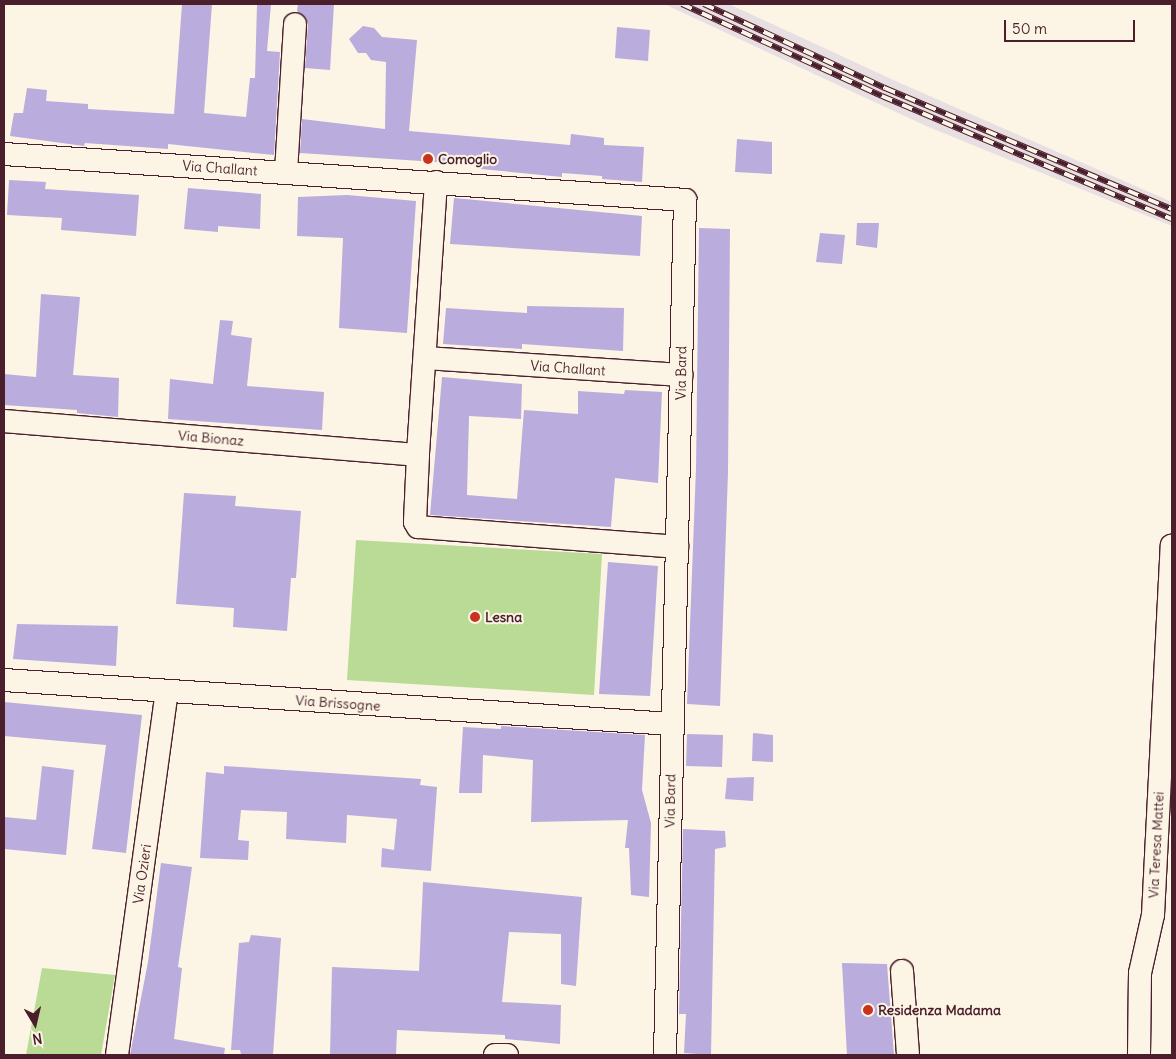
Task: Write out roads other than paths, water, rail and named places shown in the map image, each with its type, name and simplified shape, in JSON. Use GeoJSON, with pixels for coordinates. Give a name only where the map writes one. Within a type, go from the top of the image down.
{"type":"FeatureCollection","features":[{"type":"Feature","properties":{"kind":"street"},"geometry":{"type":"LineString","coordinates":[[286,172],[295,24]]}},
{"type":"Feature","properties":{"kind":"street","name":"Via Challant"},"geometry":{"type":"LineString","coordinates":[[4,154],[685,200]]}},
{"type":"Feature","properties":{"kind":"street"},"geometry":{"type":"LineString","coordinates":[[436,182],[415,522],[424,529],[677,546]]}},
{"type":"Feature","properties":{"kind":"street","name":"Via Bard"},"geometry":{"type":"LineString","coordinates":[[665,1055],[685,200]]}},
{"type":"Feature","properties":{"kind":"street","name":"Via Challant"},"geometry":{"type":"LineString","coordinates":[[425,358],[681,375]]}},
{"type":"Feature","properties":{"kind":"street","name":"Via Bionaz"},"geometry":{"type":"LineString","coordinates":[[4,421],[418,455]]}},
{"type":"Feature","properties":{"kind":"street","name":"Via Teresa Mattei"},"geometry":{"type":"LineString","coordinates":[[1139,1055],[1140,973],[1153,915],[1172,545]]}},
{"type":"Feature","properties":{"kind":"street","name":"Via Brissogne"},"geometry":{"type":"LineString","coordinates":[[4,680],[672,724]]}},
{"type":"Feature","properties":{"kind":"street","name":"Via Ozieri"},"geometry":{"type":"LineString","coordinates":[[117,1055],[167,692]]}},
{"type":"Feature","properties":{"kind":"street"},"geometry":{"type":"LineString","coordinates":[[902,971],[908,1055]]}},
{"type":"Feature","properties":{"kind":"street"},"geometry":{"type":"LineString","coordinates":[[495,1055],[508,1055]]}},
{"type":"Feature","properties":{"kind":"railway"},"geometry":{"type":"LineString","coordinates":[[682,4],[882,96],[1172,219]]}},
{"type":"Feature","properties":{"kind":"railway"},"geometry":{"type":"LineString","coordinates":[[704,4],[885,88],[1172,209]]}},
{"type":"Feature","properties":{"kind":"place","name":"Comoglio"},"geometry":{"type":"Point","coordinates":[428,159]}},
{"type":"Feature","properties":{"kind":"place","name":"Lesna"},"geometry":{"type":"Point","coordinates":[475,617]}},
{"type":"Feature","properties":{"kind":"place","name":"Residenza Madama"},"geometry":{"type":"Point","coordinates":[868,1010]}}]}
